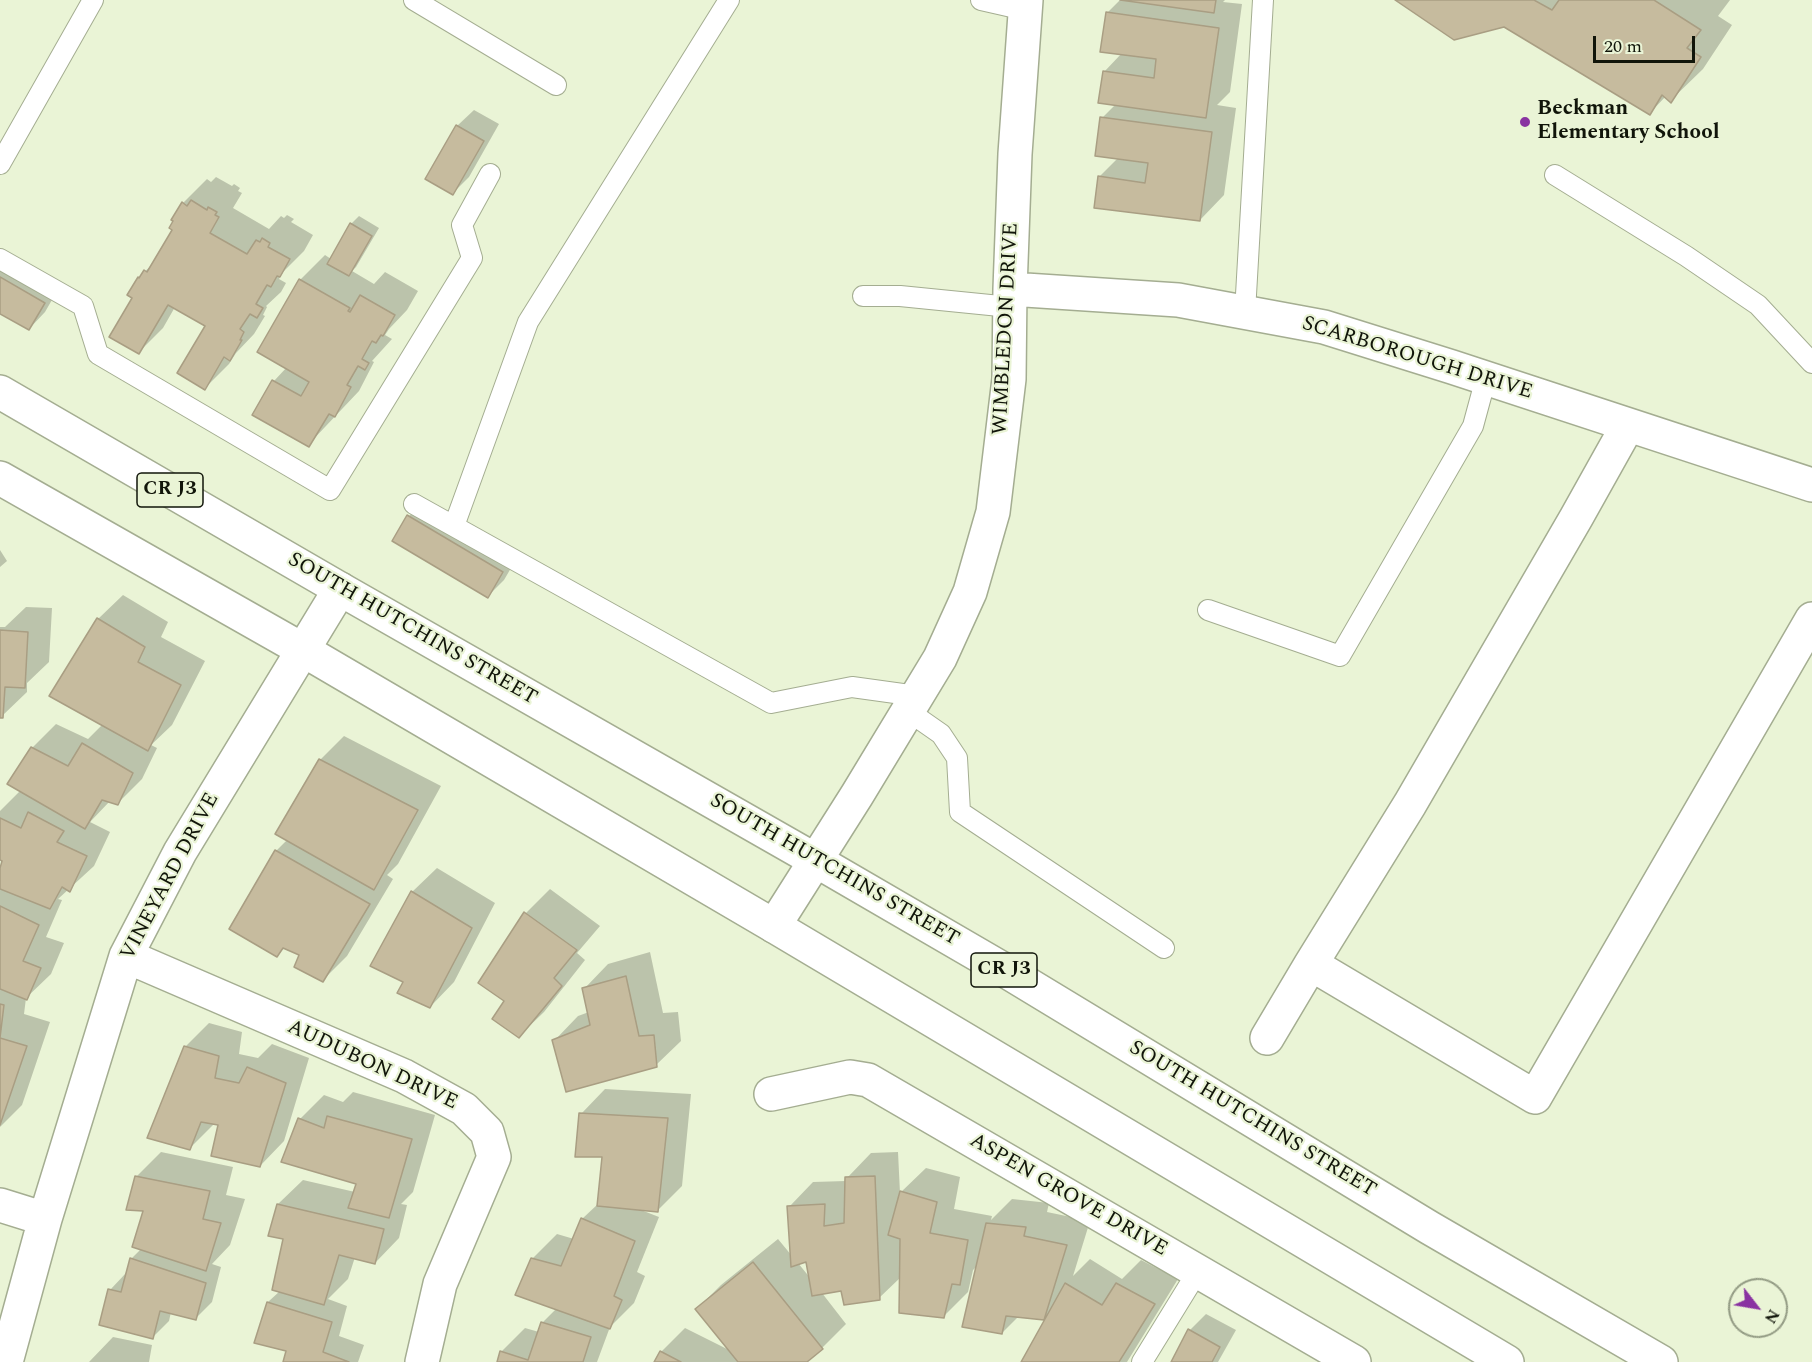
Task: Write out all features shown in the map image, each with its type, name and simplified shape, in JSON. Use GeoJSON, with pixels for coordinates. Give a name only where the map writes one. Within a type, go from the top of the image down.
{"type":"FeatureCollection","features":[{"type":"Feature","properties":{"kind":"street","name":"WIMBLEDON DRIVE"},"geometry":{"type":"LineString","coordinates":[[774,926],[940,658],[970,592],[993,512],[1009,379],[1016,154],[1026,5]]}},
{"type":"Feature","properties":{"kind":"street","name":"SCARBOROUGH DRIVE"},"geometry":{"type":"LineString","coordinates":[[1010,298],[1178,300],[1324,327],[1812,485]]}},
{"type":"Feature","properties":{"kind":"street","name":"SOUTH HUTCHINS STREET"},"geometry":{"type":"LineString","coordinates":[[0,392],[1006,971],[1430,1227],[1661,1362]]}},
{"type":"Feature","properties":{"kind":"street"},"geometry":{"type":"LineString","coordinates":[[1267,1038],[1416,794],[1628,425]]}},
{"type":"Feature","properties":{"kind":"street"},"geometry":{"type":"LineString","coordinates":[[0,478],[303,650],[774,926],[1507,1362]]}},
{"type":"Feature","properties":{"kind":"street","name":"VINEYARD DRIVE"},"geometry":{"type":"LineString","coordinates":[[6,1362],[45,1219],[126,956],[180,852],[340,589]]}},
{"type":"Feature","properties":{"kind":"street"},"geometry":{"type":"LineString","coordinates":[[1311,964],[1535,1097],[1812,619]]}},
{"type":"Feature","properties":{"kind":"street","name":"AUDUBON DRIVE"},"geometry":{"type":"LineString","coordinates":[[126,956],[404,1076],[464,1109],[487,1132],[494,1157],[440,1284],[422,1362]]}},
{"type":"Feature","properties":{"kind":"street","name":"ASPEN GROVE DRIVE"},"geometry":{"type":"LineString","coordinates":[[771,1094],[850,1077],[867,1080],[1354,1362]]}},
{"type":"Feature","properties":{"kind":"street"},"geometry":{"type":"LineString","coordinates":[[0,1205],[45,1219]]}},
{"type":"Feature","properties":{"kind":"lane"},"geometry":{"type":"LineString","coordinates":[[0,164],[93,0]]}},
{"type":"Feature","properties":{"kind":"lane"},"geometry":{"type":"LineString","coordinates":[[414,0],[556,85]]}},
{"type":"Feature","properties":{"kind":"lane"},"geometry":{"type":"LineString","coordinates":[[454,526],[528,322],[729,0]]}},
{"type":"Feature","properties":{"kind":"lane"},"geometry":{"type":"LineString","coordinates":[[981,0],[1026,5]]}},
{"type":"Feature","properties":{"kind":"lane"},"geometry":{"type":"LineString","coordinates":[[1245,312],[1263,0]]}},
{"type":"Feature","properties":{"kind":"lane"},"geometry":{"type":"LineString","coordinates":[[0,259],[83,306],[98,354],[330,490],[472,258],[462,225],[490,174]]}},
{"type":"Feature","properties":{"kind":"lane"},"geometry":{"type":"LineString","coordinates":[[1555,175],[1686,256],[1758,305],[1812,363]]}},
{"type":"Feature","properties":{"kind":"lane"},"geometry":{"type":"LineString","coordinates":[[863,296],[1010,298]]}},
{"type":"Feature","properties":{"kind":"lane"},"geometry":{"type":"LineString","coordinates":[[1208,610],[1340,656],[1473,426],[1486,378]]}},
{"type":"Feature","properties":{"kind":"lane"},"geometry":{"type":"LineString","coordinates":[[414,504],[771,703],[852,687],[913,703],[941,734],[957,758],[960,813],[1164,948]]}},
{"type":"Feature","properties":{"kind":"lane"},"geometry":{"type":"LineString","coordinates":[[1142,1362],[1198,1271]]}},
{"type":"Feature","properties":{"kind":"building"},"geometry":{"type":"Polygon","coordinates":[[[1120,0],[1216,0],[1214,13],[1120,0]]]}},
{"type":"Feature","properties":{"kind":"building"},"geometry":{"type":"Polygon","coordinates":[[[1395,0],[1534,0],[1552,10],[1559,0],[1654,0],[1701,30],[1687,48],[1701,57],[1671,103],[1662,95],[1650,115],[1504,27],[1454,40],[1395,0]]]}},
{"type":"Feature","properties":{"kind":"building"},"geometry":{"type":"Polygon","coordinates":[[[1106,12],[1219,28],[1206,118],[1098,103],[1103,71],[1154,78],[1156,59],[1100,52],[1106,12]]]}},
{"type":"Feature","properties":{"kind":"building"},"geometry":{"type":"Polygon","coordinates":[[[1100,117],[1212,132],[1200,221],[1094,208],[1098,176],[1145,183],[1148,163],[1095,156],[1100,117]]]}},
{"type":"Feature","properties":{"kind":"building"},"geometry":{"type":"Polygon","coordinates":[[[456,125],[484,141],[453,195],[425,179],[456,125]]]}},
{"type":"Feature","properties":{"kind":"building"},"geometry":{"type":"Polygon","coordinates":[[[191,200],[207,210],[208,207],[217,212],[215,215],[219,217],[210,233],[247,254],[256,240],[260,242],[262,238],[270,243],[268,247],[290,259],[280,277],[277,276],[271,287],[267,285],[256,304],[263,308],[257,318],[250,314],[240,329],[244,332],[240,340],[242,340],[230,361],[224,357],[205,390],[177,373],[205,326],[168,305],[139,354],[109,337],[132,298],[127,295],[144,270],[147,272],[172,230],[169,228],[173,221],[171,220],[182,202],[187,206],[191,200]]]}},
{"type":"Feature","properties":{"kind":"building"},"geometry":{"type":"Polygon","coordinates":[[[350,223],[372,236],[349,276],[327,264],[350,223]]]}},
{"type":"Feature","properties":{"kind":"building"},"geometry":{"type":"Polygon","coordinates":[[[0,277],[45,303],[29,330],[0,314],[0,277]]]}},
{"type":"Feature","properties":{"kind":"building"},"geometry":{"type":"Polygon","coordinates":[[[299,279],[350,308],[348,311],[350,312],[360,295],[395,315],[383,336],[381,335],[376,343],[372,341],[362,359],[369,363],[365,370],[358,366],[347,385],[351,387],[335,417],[329,414],[309,447],[252,415],[272,380],[301,396],[309,382],[257,352],[299,279]]]}},
{"type":"Feature","properties":{"kind":"building"},"geometry":{"type":"Polygon","coordinates":[[[407,515],[503,572],[488,598],[392,541],[407,515]]]}},
{"type":"Feature","properties":{"kind":"building"},"geometry":{"type":"Polygon","coordinates":[[[97,618],[145,647],[138,662],[181,685],[148,751],[49,696],[97,618]]]}},
{"type":"Feature","properties":{"kind":"building"},"geometry":{"type":"Polygon","coordinates":[[[0,630],[28,632],[25,688],[5,687],[3,718],[0,718],[0,630]]]}},
{"type":"Feature","properties":{"kind":"building"},"geometry":{"type":"Polygon","coordinates":[[[82,743],[133,773],[118,805],[102,800],[85,829],[7,784],[31,747],[68,766],[82,743]]]}},
{"type":"Feature","properties":{"kind":"building"},"geometry":{"type":"Polygon","coordinates":[[[319,759],[418,810],[374,890],[275,834],[319,759]]]}},
{"type":"Feature","properties":{"kind":"building"},"geometry":{"type":"Polygon","coordinates":[[[28,812],[64,831],[57,842],[87,856],[70,892],[62,887],[50,909],[0,889],[2,861],[0,860],[0,818],[21,828],[28,812]]]}},
{"type":"Feature","properties":{"kind":"building"},"geometry":{"type":"Polygon","coordinates":[[[275,850],[370,904],[323,982],[294,967],[299,955],[283,948],[277,957],[229,929],[275,850]]]}},
{"type":"Feature","properties":{"kind":"building"},"geometry":{"type":"Polygon","coordinates":[[[411,891],[472,928],[430,1008],[397,993],[403,982],[370,966],[411,891]]]}},
{"type":"Feature","properties":{"kind":"building"},"geometry":{"type":"Polygon","coordinates":[[[0,906],[39,925],[23,961],[41,968],[27,1000],[0,989],[0,906]]]}},
{"type":"Feature","properties":{"kind":"building"},"geometry":{"type":"Polygon","coordinates":[[[524,912],[577,950],[554,978],[562,986],[519,1038],[492,1019],[504,1001],[478,983],[524,912]]]}},
{"type":"Feature","properties":{"kind":"building"},"geometry":{"type":"Polygon","coordinates":[[[626,976],[639,1036],[654,1035],[657,1067],[566,1092],[552,1040],[590,1025],[582,988],[626,976]]]}},
{"type":"Feature","properties":{"kind":"building"},"geometry":{"type":"Polygon","coordinates":[[[0,1004],[4,1005],[0,1038],[0,1004]]]}},
{"type":"Feature","properties":{"kind":"building"},"geometry":{"type":"Polygon","coordinates":[[[0,1038],[27,1046],[0,1125],[0,1038]]]}},
{"type":"Feature","properties":{"kind":"building"},"geometry":{"type":"Polygon","coordinates":[[[184,1046],[219,1056],[215,1078],[239,1083],[247,1067],[286,1083],[260,1167],[211,1156],[218,1125],[201,1122],[190,1150],[147,1138],[184,1046]]]}},
{"type":"Feature","properties":{"kind":"building"},"geometry":{"type":"Polygon","coordinates":[[[579,1113],[668,1118],[658,1212],[597,1206],[602,1157],[575,1157],[579,1113]]]}},
{"type":"Feature","properties":{"kind":"building"},"geometry":{"type":"Polygon","coordinates":[[[327,1116],[412,1139],[389,1218],[348,1208],[356,1184],[281,1162],[298,1118],[324,1128],[327,1116]]]}},
{"type":"Feature","properties":{"kind":"building"},"geometry":{"type":"Polygon","coordinates":[[[135,1176],[210,1191],[203,1219],[221,1223],[206,1271],[132,1247],[143,1211],[126,1210],[135,1176]]]}},
{"type":"Feature","properties":{"kind":"building"},"geometry":{"type":"Polygon","coordinates":[[[875,1176],[880,1300],[844,1305],[841,1291],[812,1296],[806,1262],[791,1267],[787,1206],[825,1204],[824,1226],[844,1223],[845,1177],[875,1176]]]}},
{"type":"Feature","properties":{"kind":"building"},"geometry":{"type":"Polygon","coordinates":[[[900,1191],[937,1202],[930,1233],[968,1240],[960,1285],[952,1284],[944,1318],[899,1313],[900,1239],[888,1235],[900,1191]]]}},
{"type":"Feature","properties":{"kind":"building"},"geometry":{"type":"Polygon","coordinates":[[[277,1204],[384,1229],[375,1264],[339,1255],[324,1305],[272,1290],[283,1239],[268,1236],[277,1204]]]}},
{"type":"Feature","properties":{"kind":"building"},"geometry":{"type":"Polygon","coordinates":[[[581,1218],[635,1241],[614,1296],[622,1300],[610,1329],[515,1295],[531,1258],[561,1266],[581,1218]]]}},
{"type":"Feature","properties":{"kind":"building"},"geometry":{"type":"Polygon","coordinates":[[[986,1223],[1026,1227],[1024,1236],[1067,1245],[1044,1320],[1006,1316],[1002,1334],[962,1327],[986,1223]]]}},
{"type":"Feature","properties":{"kind":"building"},"geometry":{"type":"Polygon","coordinates":[[[130,1258],[206,1283],[196,1320],[160,1311],[153,1339],[99,1325],[108,1289],[121,1292],[130,1258]]]}},
{"type":"Feature","properties":{"kind":"building"},"geometry":{"type":"Polygon","coordinates":[[[753,1262],[823,1349],[807,1362],[738,1362],[695,1309],[753,1262]]]}},
{"type":"Feature","properties":{"kind":"building"},"geometry":{"type":"Polygon","coordinates":[[[1065,1283],[1102,1305],[1116,1283],[1155,1304],[1119,1362],[1021,1362],[1065,1283]]]}},
{"type":"Feature","properties":{"kind":"building"},"geometry":{"type":"Polygon","coordinates":[[[267,1302],[332,1322],[323,1352],[349,1362],[283,1362],[286,1351],[254,1343],[267,1302]]]}},
{"type":"Feature","properties":{"kind":"building"},"geometry":{"type":"Polygon","coordinates":[[[541,1322],[591,1337],[583,1362],[497,1362],[500,1351],[528,1360],[541,1322]]]}},
{"type":"Feature","properties":{"kind":"building"},"geometry":{"type":"Polygon","coordinates":[[[1188,1329],[1220,1347],[1212,1362],[1171,1362],[1188,1329]]]}},
{"type":"Feature","properties":{"kind":"building"},"geometry":{"type":"Polygon","coordinates":[[[660,1351],[681,1362],[654,1362],[660,1351]]]}},
{"type":"Feature","properties":{"kind":"place","name":"Beckman Elementary School"},"geometry":{"type":"Point","coordinates":[1525,122]}}]}
